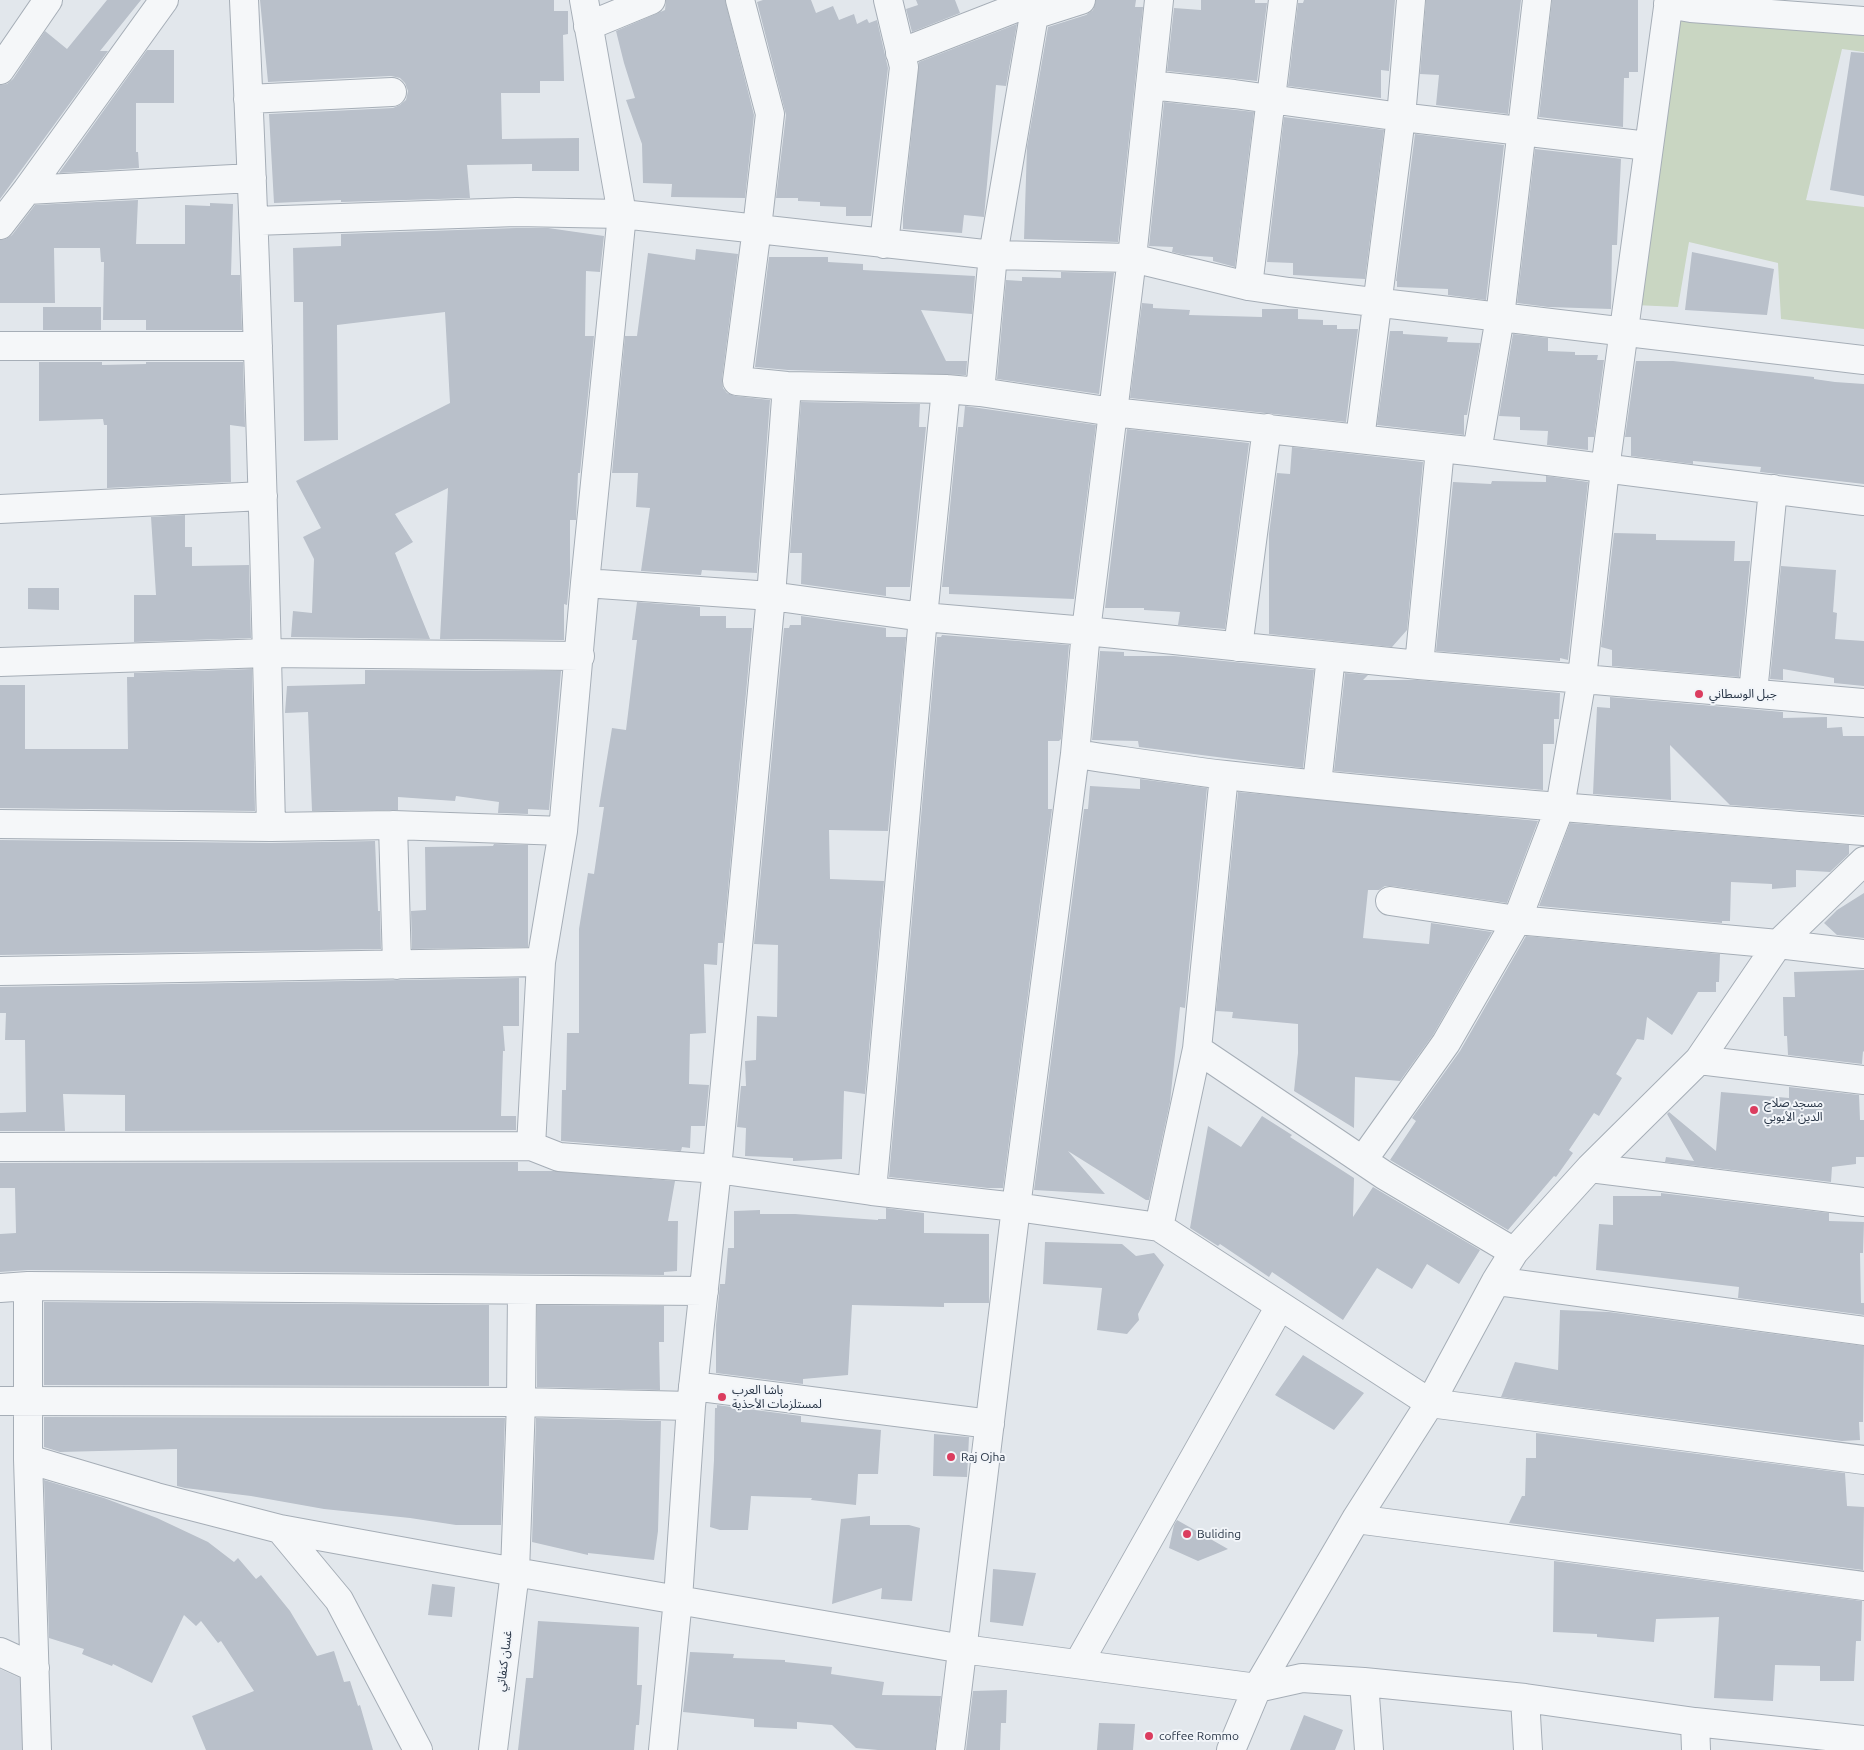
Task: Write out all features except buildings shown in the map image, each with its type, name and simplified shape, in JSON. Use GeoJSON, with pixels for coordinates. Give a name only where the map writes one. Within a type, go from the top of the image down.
{"type":"FeatureCollection","features":[{"type":"Feature","properties":{"kind":"street"},"geometry":{"type":"LineString","coordinates":[[3,61],[48,0]]}},
{"type":"Feature","properties":{"kind":"street"},"geometry":{"type":"LineString","coordinates":[[0,224],[27,190],[164,0]]}},
{"type":"Feature","properties":{"kind":"street"},"geometry":{"type":"LineString","coordinates":[[244,0],[254,221],[271,827]]}},
{"type":"Feature","properties":{"kind":"street"},"geometry":{"type":"LineString","coordinates":[[531,1146],[541,962],[563,831],[585,584],[622,214],[586,13],[651,0]]}},
{"type":"Feature","properties":{"kind":"street"},"geometry":{"type":"LineString","coordinates":[[740,0],[770,114],[757,228],[736,381],[787,386],[946,389],[980,392],[1113,412],[1478,452],[1864,501]]}},
{"type":"Feature","properties":{"kind":"street"},"geometry":{"type":"LineString","coordinates":[[884,244],[904,67],[888,0]]}},
{"type":"Feature","properties":{"kind":"street"},"geometry":{"type":"LineString","coordinates":[[900,53],[1032,6],[1081,0]]}},
{"type":"Feature","properties":{"kind":"street"},"geometry":{"type":"LineString","coordinates":[[950,1750],[1016,1207],[1075,754],[1086,631],[1132,258],[1159,0]]}},
{"type":"Feature","properties":{"kind":"street"},"geometry":{"type":"LineString","coordinates":[[1248,286],[1283,0]]}},
{"type":"Feature","properties":{"kind":"street"},"geometry":{"type":"LineString","coordinates":[[1360,439],[1401,117],[1412,0]]}},
{"type":"Feature","properties":{"kind":"street"},"geometry":{"type":"LineString","coordinates":[[1478,452],[1500,317],[1520,131],[1537,0]]}},
{"type":"Feature","properties":{"kind":"street"},"geometry":{"type":"LineString","coordinates":[[1363,1160],[1446,1043],[1518,920],[1560,807],[1582,678],[1605,469],[1668,2],[1691,8],[1864,21]]}},
{"type":"Feature","properties":{"kind":"street"},"geometry":{"type":"LineString","coordinates":[[980,392],[993,256],[1032,6]]}},
{"type":"Feature","properties":{"kind":"street"},"geometry":{"type":"LineString","coordinates":[[1150,85],[1648,146]]}},
{"type":"Feature","properties":{"kind":"street"},"geometry":{"type":"LineString","coordinates":[[248,98],[392,92]]}},
{"type":"Feature","properties":{"kind":"street"},"geometry":{"type":"LineString","coordinates":[[27,190],[252,178]]}},
{"type":"Feature","properties":{"kind":"street"},"geometry":{"type":"LineString","coordinates":[[254,221],[516,212],[622,214],[993,256],[1132,258],[1248,286],[1376,303],[1864,360]]}},
{"type":"Feature","properties":{"kind":"street"},"geometry":{"type":"LineString","coordinates":[[0,346],[258,346]]}},
{"type":"Feature","properties":{"kind":"street"},"geometry":{"type":"LineString","coordinates":[[663,1750],[678,1599],[692,1396],[704,1291],[771,596],[787,386]]}},
{"type":"Feature","properties":{"kind":"street"},"geometry":{"type":"LineString","coordinates":[[872,1191],[923,617],[946,389]]}},
{"type":"Feature","properties":{"kind":"street"},"geometry":{"type":"LineString","coordinates":[[1238,647],[1266,428]]}},
{"type":"Feature","properties":{"kind":"street"},"geometry":{"type":"LineString","coordinates":[[1419,665],[1440,449]]}},
{"type":"Feature","properties":{"kind":"street"},"geometry":{"type":"LineString","coordinates":[[1753,693],[1773,489]]}},
{"type":"Feature","properties":{"kind":"street"},"geometry":{"type":"LineString","coordinates":[[0,509],[262,496]]}},
{"type":"Feature","properties":{"kind":"street"},"geometry":{"type":"LineString","coordinates":[[585,584],[771,596],[923,617],[1086,631],[1419,665],[1864,703]]}},
{"type":"Feature","properties":{"kind":"street"},"geometry":{"type":"LineString","coordinates":[[0,662],[267,653],[580,656]]}},
{"type":"Feature","properties":{"kind":"street"},"geometry":{"type":"LineString","coordinates":[[1317,784],[1331,656]]}},
{"type":"Feature","properties":{"kind":"street"},"geometry":{"type":"LineString","coordinates":[[1075,754],[1224,775],[1560,807],[1864,831]]}},
{"type":"Feature","properties":{"kind":"street"},"geometry":{"type":"LineString","coordinates":[[1160,1227],[1197,1049],[1224,775]]}},
{"type":"Feature","properties":{"kind":"street"},"geometry":{"type":"LineString","coordinates":[[0,824],[271,827],[393,825],[563,831]]}},
{"type":"Feature","properties":{"kind":"street"},"geometry":{"type":"LineString","coordinates":[[393,825],[397,965]]}},
{"type":"Feature","properties":{"kind":"street"},"geometry":{"type":"LineString","coordinates":[[1231,1750],[1257,1688],[1356,1519],[1430,1403],[1496,1281],[1514,1252],[1590,1168],[1699,1060],[1778,944],[1864,860]]}},
{"type":"Feature","properties":{"kind":"street"},"geometry":{"type":"LineString","coordinates":[[1390,900],[1518,920],[1778,944],[1864,954]]}},
{"type":"Feature","properties":{"kind":"street"},"geometry":{"type":"LineString","coordinates":[[0,971],[541,962]]}},
{"type":"Feature","properties":{"kind":"street"},"geometry":{"type":"LineString","coordinates":[[1197,1049],[1384,1175],[1514,1252]]}},
{"type":"Feature","properties":{"kind":"street"},"geometry":{"type":"LineString","coordinates":[[1699,1060],[1864,1080]]}},
{"type":"Feature","properties":{"kind":"street"},"geometry":{"type":"LineString","coordinates":[[0,1147],[531,1146],[559,1157],[716,1169],[872,1191],[1016,1207],[1160,1227],[1430,1403],[1864,1460]]}},
{"type":"Feature","properties":{"kind":"street"},"geometry":{"type":"LineString","coordinates":[[1590,1168],[1864,1202]]}},
{"type":"Feature","properties":{"kind":"street"},"geometry":{"type":"LineString","coordinates":[[1496,1281],[1864,1331]]}},
{"type":"Feature","properties":{"kind":"street"},"geometry":{"type":"LineString","coordinates":[[0,1288],[28,1286],[704,1291]]}},
{"type":"Feature","properties":{"kind":"street"},"geometry":{"type":"LineString","coordinates":[[28,1286],[28,1459],[37,1750]]}},
{"type":"Feature","properties":{"kind":"street","name":"غسان كنفاتي"},"geometry":{"type":"LineString","coordinates":[[493,1750],[515,1572],[521,1402],[522,1290]]}},
{"type":"Feature","properties":{"kind":"street"},"geometry":{"type":"LineString","coordinates":[[1078,1664],[1280,1306]]}},
{"type":"Feature","properties":{"kind":"street"},"geometry":{"type":"LineString","coordinates":[[0,1401],[521,1402],[692,1396],[990,1424]]}},
{"type":"Feature","properties":{"kind":"street"},"geometry":{"type":"LineString","coordinates":[[28,1459],[156,1497],[280,1529],[515,1572],[963,1649],[1257,1688],[1302,1678],[1364,1682],[1525,1698],[1856,1743]]}},
{"type":"Feature","properties":{"kind":"street"},"geometry":{"type":"LineString","coordinates":[[1356,1519],[1864,1586]]}},
{"type":"Feature","properties":{"kind":"street"},"geometry":{"type":"LineString","coordinates":[[280,1529],[339,1600],[418,1750]]}},
{"type":"Feature","properties":{"kind":"street"},"geometry":{"type":"LineString","coordinates":[[0,1652],[35,1668]]}},
{"type":"Feature","properties":{"kind":"street"},"geometry":{"type":"LineString","coordinates":[[1364,1682],[1369,1750]]}},
{"type":"Feature","properties":{"kind":"street"},"geometry":{"type":"LineString","coordinates":[[1525,1698],[1528,1750]]}},
{"type":"Feature","properties":{"kind":"street"},"geometry":{"type":"LineString","coordinates":[[1695,1722],[1696,1750]]}},
{"type":"Feature","properties":{"kind":"shaded area"},"geometry":{"type":"Polygon","coordinates":[[[0,1669],[22,1679],[23,1750],[0,1750],[0,1669]]]}},
{"type":"Feature","properties":{"kind":"green space"},"geometry":{"type":"Polygon","coordinates":[[[1676,7],[1864,31],[1864,52],[1842,49],[1806,200],[1864,207],[1864,329],[1781,319],[1778,263],[1689,242],[1678,307],[1635,305],[1676,7]]]}},
{"type":"Feature","properties":{"kind":"place","name":"جبل الوسطاني"},"geometry":{"type":"Point","coordinates":[1699,694]}},
{"type":"Feature","properties":{"kind":"place","name":"مسجد صلاح الدين الأيوبي"},"geometry":{"type":"Point","coordinates":[1754,1110]}},
{"type":"Feature","properties":{"kind":"place","name":"باشا العرب لمستلزمات الأحذية"},"geometry":{"type":"Point","coordinates":[722,1397]}},
{"type":"Feature","properties":{"kind":"place","name":"Raj Ojha"},"geometry":{"type":"Point","coordinates":[951,1457]}},
{"type":"Feature","properties":{"kind":"place","name":"Buliding"},"geometry":{"type":"Point","coordinates":[1187,1534]}},
{"type":"Feature","properties":{"kind":"place","name":"coffee Rommo"},"geometry":{"type":"Point","coordinates":[1149,1736]}}]}
